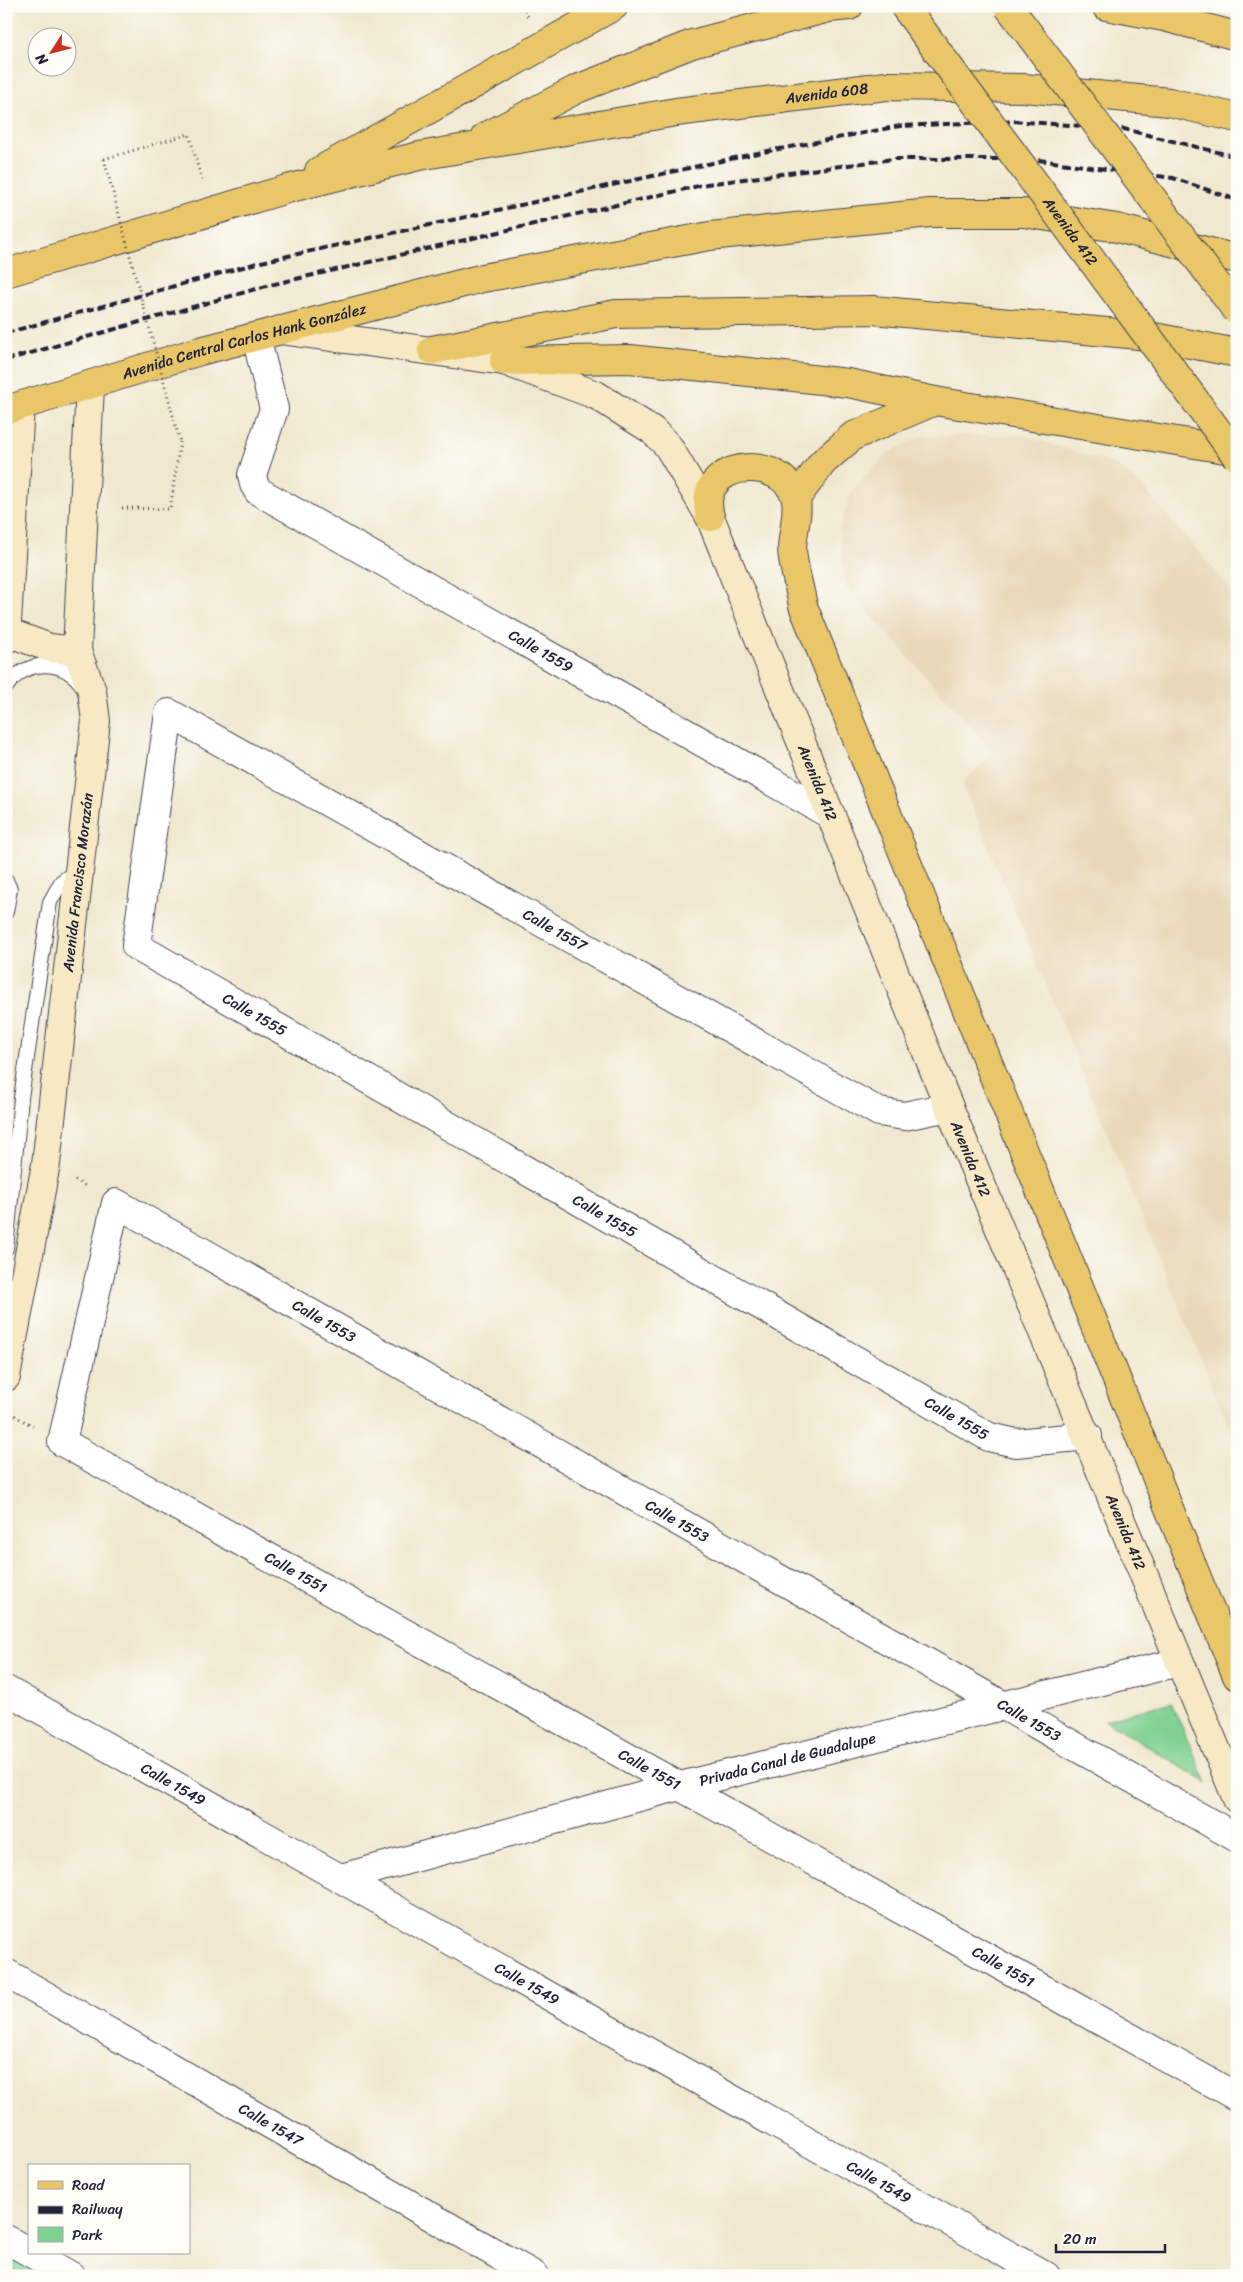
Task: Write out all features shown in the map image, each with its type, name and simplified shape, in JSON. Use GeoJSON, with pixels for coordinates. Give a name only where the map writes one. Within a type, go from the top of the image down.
{"type":"FeatureCollection","features":[{"type":"Feature","properties":{"kind":"main road"},"geometry":{"type":"LineString","coordinates":[[11,269],[211,213],[287,189],[614,6]]}},
{"type":"Feature","properties":{"kind":"main road"},"geometry":{"type":"LineString","coordinates":[[464,149],[577,89],[692,44],[829,8],[848,6]]}},
{"type":"Feature","properties":{"kind":"main road","name":"Avenida 412"},"geometry":{"type":"LineString","coordinates":[[904,6],[1237,456]]}},
{"type":"Feature","properties":{"kind":"main road"},"geometry":{"type":"LineString","coordinates":[[1008,6],[1237,311]]}},
{"type":"Feature","properties":{"kind":"main road"},"geometry":{"type":"LineString","coordinates":[[1106,6],[1164,17],[1237,36]]}},
{"type":"Feature","properties":{"kind":"main road","name":"Avenida 608"},"geometry":{"type":"LineString","coordinates":[[287,189],[419,156],[676,112],[886,86],[1024,88],[1169,102],[1237,118]]}},
{"type":"Feature","properties":{"kind":"main road","name":"Avenida Central Carlos Hank González"},"geometry":{"type":"LineString","coordinates":[[13,408],[200,351],[483,278],[710,236],[930,213],[1024,213],[1117,228],[1237,259]]}},
{"type":"Feature","properties":{"kind":"main road"},"geometry":{"type":"LineString","coordinates":[[432,350],[616,314],[873,310],[1149,336],[1237,353]]}},
{"type":"Feature","properties":{"kind":"main road"},"geometry":{"type":"LineString","coordinates":[[504,361],[630,359],[848,383],[935,401],[1237,451]]}},
{"type":"Feature","properties":{"kind":"main road"},"geometry":{"type":"LineString","coordinates":[[935,401],[852,436],[822,462],[796,498],[792,550],[803,606],[1237,1676]]}},
{"type":"Feature","properties":{"kind":"main road"},"geometry":{"type":"LineString","coordinates":[[710,517],[708,500],[713,488],[722,478],[746,467],[762,468],[776,474],[788,484],[796,498]]}},
{"type":"Feature","properties":{"kind":"street","name":"Avenida 412"},"geometry":{"type":"LineString","coordinates":[[268,333],[432,350],[504,361],[596,396],[652,430],[668,446],[710,517],[949,1107],[1088,1436],[1179,1662],[1237,1799]]}},
{"type":"Feature","properties":{"kind":"street","name":"Calle 1559"},"geometry":{"type":"LineString","coordinates":[[268,333],[274,409],[254,466],[254,484],[266,497],[831,815]]}},
{"type":"Feature","properties":{"kind":"street","name":"Avenida Francisco Morazán"},"geometry":{"type":"LineString","coordinates":[[6,1378],[46,1164],[96,721],[92,691],[77,651],[90,386]]}},
{"type":"Feature","properties":{"kind":"street"},"geometry":{"type":"LineString","coordinates":[[13,408],[7,636],[50,648],[77,651]]}},
{"type":"Feature","properties":{"kind":"street","name":"Calle 1555"},"geometry":{"type":"LineString","coordinates":[[169,713],[136,946],[989,1437],[1016,1444],[1088,1436]]}},
{"type":"Feature","properties":{"kind":"street","name":"Calle 1557"},"geometry":{"type":"LineString","coordinates":[[169,713],[879,1112],[904,1116],[949,1107]]}},
{"type":"Feature","properties":{"kind":"street","name":"Calle 1551"},"geometry":{"type":"LineString","coordinates":[[116,1203],[62,1442],[1237,2097]]}},
{"type":"Feature","properties":{"kind":"street","name":"Calle 1553"},"geometry":{"type":"LineString","coordinates":[[116,1203],[1237,1838]]}},
{"type":"Feature","properties":{"kind":"street","name":"Privada Canal de Guadalupe"},"geometry":{"type":"LineString","coordinates":[[341,1878],[680,1786],[1179,1662]]}},
{"type":"Feature","properties":{"kind":"street","name":"Calle 1549"},"geometry":{"type":"LineString","coordinates":[[6,1690],[1046,2276]]}},
{"type":"Feature","properties":{"kind":"street","name":"Calle 1547"},"geometry":{"type":"LineString","coordinates":[[6,1973],[535,2276]]}},
{"type":"Feature","properties":{"kind":"street"},"geometry":{"type":"LineString","coordinates":[[6,2239],[28,2251]]}},
{"type":"Feature","properties":{"kind":"street"},"geometry":{"type":"LineString","coordinates":[[33,2254],[71,2276]]}},
{"type":"Feature","properties":{"kind":"lane"},"geometry":{"type":"LineString","coordinates":[[6,687],[24,670],[48,664],[74,674],[87,692],[96,721]]}},
{"type":"Feature","properties":{"kind":"lane"},"geometry":{"type":"LineString","coordinates":[[6,1248],[21,1098],[50,902],[61,882],[80,868]]}},
{"type":"Feature","properties":{"kind":"lane"},"geometry":{"type":"LineString","coordinates":[[6,880],[10,889],[6,912]]}},
{"type":"Feature","properties":{"kind":"path"},"geometry":{"type":"LineString","coordinates":[[122,508],[170,509],[180,442],[104,159],[189,134],[211,213]]}},
{"type":"Feature","properties":{"kind":"path"},"geometry":{"type":"LineString","coordinates":[[46,1164],[116,1203]]}},
{"type":"Feature","properties":{"kind":"shaded area"},"geometry":{"type":"Polygon","coordinates":[[[1023,435],[1116,465],[1141,485],[1237,596],[1237,1446],[962,783],[994,753],[846,587],[840,528],[851,492],[888,453],[921,436],[1023,435]]]}},
{"type":"Feature","properties":{"kind":"green space"},"geometry":{"type":"Polygon","coordinates":[[[1171,1702],[1207,1783],[1105,1720],[1171,1702]]]}},
{"type":"Feature","properties":{"kind":"green space"},"geometry":{"type":"Polygon","coordinates":[[[6,2254],[45,2276],[6,2276],[6,2254]]]}},
{"type":"Feature","properties":{"kind":"railway"},"geometry":{"type":"LineString","coordinates":[[6,333],[261,262],[753,154],[900,126],[1013,121],[1124,129],[1237,157]]}},
{"type":"Feature","properties":{"kind":"railway"},"geometry":{"type":"LineString","coordinates":[[6,360],[270,285],[707,184],[893,159],[1031,159],[1173,178],[1237,200]]}}]}
